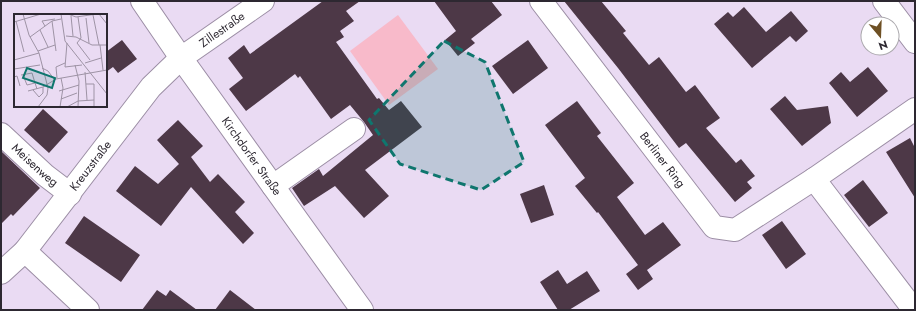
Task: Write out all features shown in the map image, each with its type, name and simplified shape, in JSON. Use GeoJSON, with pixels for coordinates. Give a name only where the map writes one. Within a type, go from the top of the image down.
{"type":"FeatureCollection","features":[{"type":"Feature","properties":{"kind":"street","name":"Kirchdorfer Straße"},"geometry":{"type":"LineString","coordinates":[[142,1],[181,58],[362,310]]}},
{"type":"Feature","properties":{"kind":"street","name":"Zillestraße"},"geometry":{"type":"LineString","coordinates":[[181,58],[263,1]]}},
{"type":"Feature","properties":{"kind":"street","name":"Berliner Ring"},"geometry":{"type":"LineString","coordinates":[[541,1],[714,227],[735,230],[814,179],[915,109]]}},
{"type":"Feature","properties":{"kind":"street"},"geometry":{"type":"LineString","coordinates":[[884,1],[915,42]]}},
{"type":"Feature","properties":{"kind":"street","name":"Kreuzstraße"},"geometry":{"type":"LineString","coordinates":[[1,273],[25,251],[151,87],[181,58]]}},
{"type":"Feature","properties":{"kind":"street"},"geometry":{"type":"LineString","coordinates":[[273,186],[354,129]]}},
{"type":"Feature","properties":{"kind":"street","name":"Meisenweg"},"geometry":{"type":"LineString","coordinates":[[1,134],[45,175],[70,194]]}},
{"type":"Feature","properties":{"kind":"street"},"geometry":{"type":"LineString","coordinates":[[814,179],[914,310]]}},
{"type":"Feature","properties":{"kind":"street"},"geometry":{"type":"LineString","coordinates":[[25,251],[88,310]]}},
{"type":"Feature","properties":{"kind":"highlighted area"},"geometry":{"type":"Polygon","coordinates":[[[444,41],[485,62],[524,162],[481,190],[400,164],[369,120],[444,41]]]}},
{"type":"Feature","properties":{"kind":"shaded area"},"geometry":{"type":"Polygon","coordinates":[[[398,15],[438,69],[389,105],[350,51],[398,15]]]}},
{"type":"Feature","properties":{"kind":"building"},"geometry":{"type":"Polygon","coordinates":[[[323,1],[360,1],[346,11],[354,21],[340,31],[344,37],[336,42],[377,99],[379,98],[389,110],[401,101],[422,127],[365,170],[389,196],[364,218],[335,186],[304,206],[292,188],[319,169],[323,176],[373,135],[350,105],[331,119],[300,76],[298,78],[295,74],[246,111],[229,89],[243,78],[228,58],[244,45],[250,54],[323,1]]]}},
{"type":"Feature","properties":{"kind":"building"},"geometry":{"type":"Polygon","coordinates":[[[434,1],[491,1],[502,15],[471,39],[475,43],[458,56],[445,40],[456,31],[434,1]]]}},
{"type":"Feature","properties":{"kind":"building"},"geometry":{"type":"Polygon","coordinates":[[[564,1],[601,1],[626,31],[623,33],[649,65],[659,57],[686,92],[695,85],[720,118],[706,128],[736,163],[741,159],[755,176],[747,182],[752,188],[735,202],[686,143],[679,148],[618,68],[564,1]]]}},
{"type":"Feature","properties":{"kind":"building"},"geometry":{"type":"Polygon","coordinates":[[[744,7],[766,32],[791,11],[808,31],[796,42],[790,36],[752,68],[714,24],[728,12],[733,17],[744,7]]]}},
{"type":"Feature","properties":{"kind":"building"},"geometry":{"type":"Polygon","coordinates":[[[122,40],[137,59],[118,73],[113,67],[107,71],[107,51],[122,40]]]}},
{"type":"Feature","properties":{"kind":"building"},"geometry":{"type":"Polygon","coordinates":[[[528,40],[548,68],[513,94],[492,66],[528,40]]]}},
{"type":"Feature","properties":{"kind":"building"},"geometry":{"type":"Polygon","coordinates":[[[868,67],[888,91],[857,117],[829,83],[841,72],[850,82],[868,67]]]}},
{"type":"Feature","properties":{"kind":"building"},"geometry":{"type":"Polygon","coordinates":[[[785,96],[797,110],[828,106],[831,123],[802,146],[770,109],[785,96]]]}},
{"type":"Feature","properties":{"kind":"building"},"geometry":{"type":"Polygon","coordinates":[[[577,101],[601,133],[597,136],[634,183],[617,197],[645,235],[663,222],[681,245],[647,270],[653,279],[638,290],[626,274],[638,265],[598,212],[597,213],[575,186],[585,178],[545,125],[577,101]]]}},
{"type":"Feature","properties":{"kind":"building"},"geometry":{"type":"Polygon","coordinates":[[[43,109],[68,132],[49,153],[24,130],[43,109]]]}},
{"type":"Feature","properties":{"kind":"building"},"geometry":{"type":"Polygon","coordinates":[[[178,120],[203,146],[191,157],[210,182],[218,174],[245,202],[235,212],[254,233],[243,244],[191,187],[161,226],[116,191],[135,166],[158,184],[179,164],[157,140],[178,120]]]}},
{"type":"Feature","properties":{"kind":"building"},"geometry":{"type":"Polygon","coordinates":[[[910,138],[915,148],[915,198],[886,152],[910,138]]]}},
{"type":"Feature","properties":{"kind":"building"},"geometry":{"type":"Polygon","coordinates":[[[1,151],[40,188],[13,216],[11,214],[1,224],[1,151]]]}},
{"type":"Feature","properties":{"kind":"building"},"geometry":{"type":"Polygon","coordinates":[[[863,180],[888,213],[869,227],[844,195],[863,180]]]}},
{"type":"Feature","properties":{"kind":"building"},"geometry":{"type":"Polygon","coordinates":[[[544,185],[554,215],[531,223],[520,194],[544,185]]]}},
{"type":"Feature","properties":{"kind":"building"},"geometry":{"type":"Polygon","coordinates":[[[84,216],[140,255],[121,282],[65,243],[84,216]]]}},
{"type":"Feature","properties":{"kind":"building"},"geometry":{"type":"Polygon","coordinates":[[[782,221],[806,254],[786,269],[762,235],[782,221]]]}},
{"type":"Feature","properties":{"kind":"building"},"geometry":{"type":"Polygon","coordinates":[[[558,270],[567,284],[587,271],[600,291],[569,310],[558,310],[540,282],[558,270]]]}},
{"type":"Feature","properties":{"kind":"building"},"geometry":{"type":"Polygon","coordinates":[[[157,290],[166,296],[170,290],[197,310],[142,310],[157,290]]]}},
{"type":"Feature","properties":{"kind":"building"},"geometry":{"type":"Polygon","coordinates":[[[230,290],[256,310],[215,310],[230,290]]]}}]}
